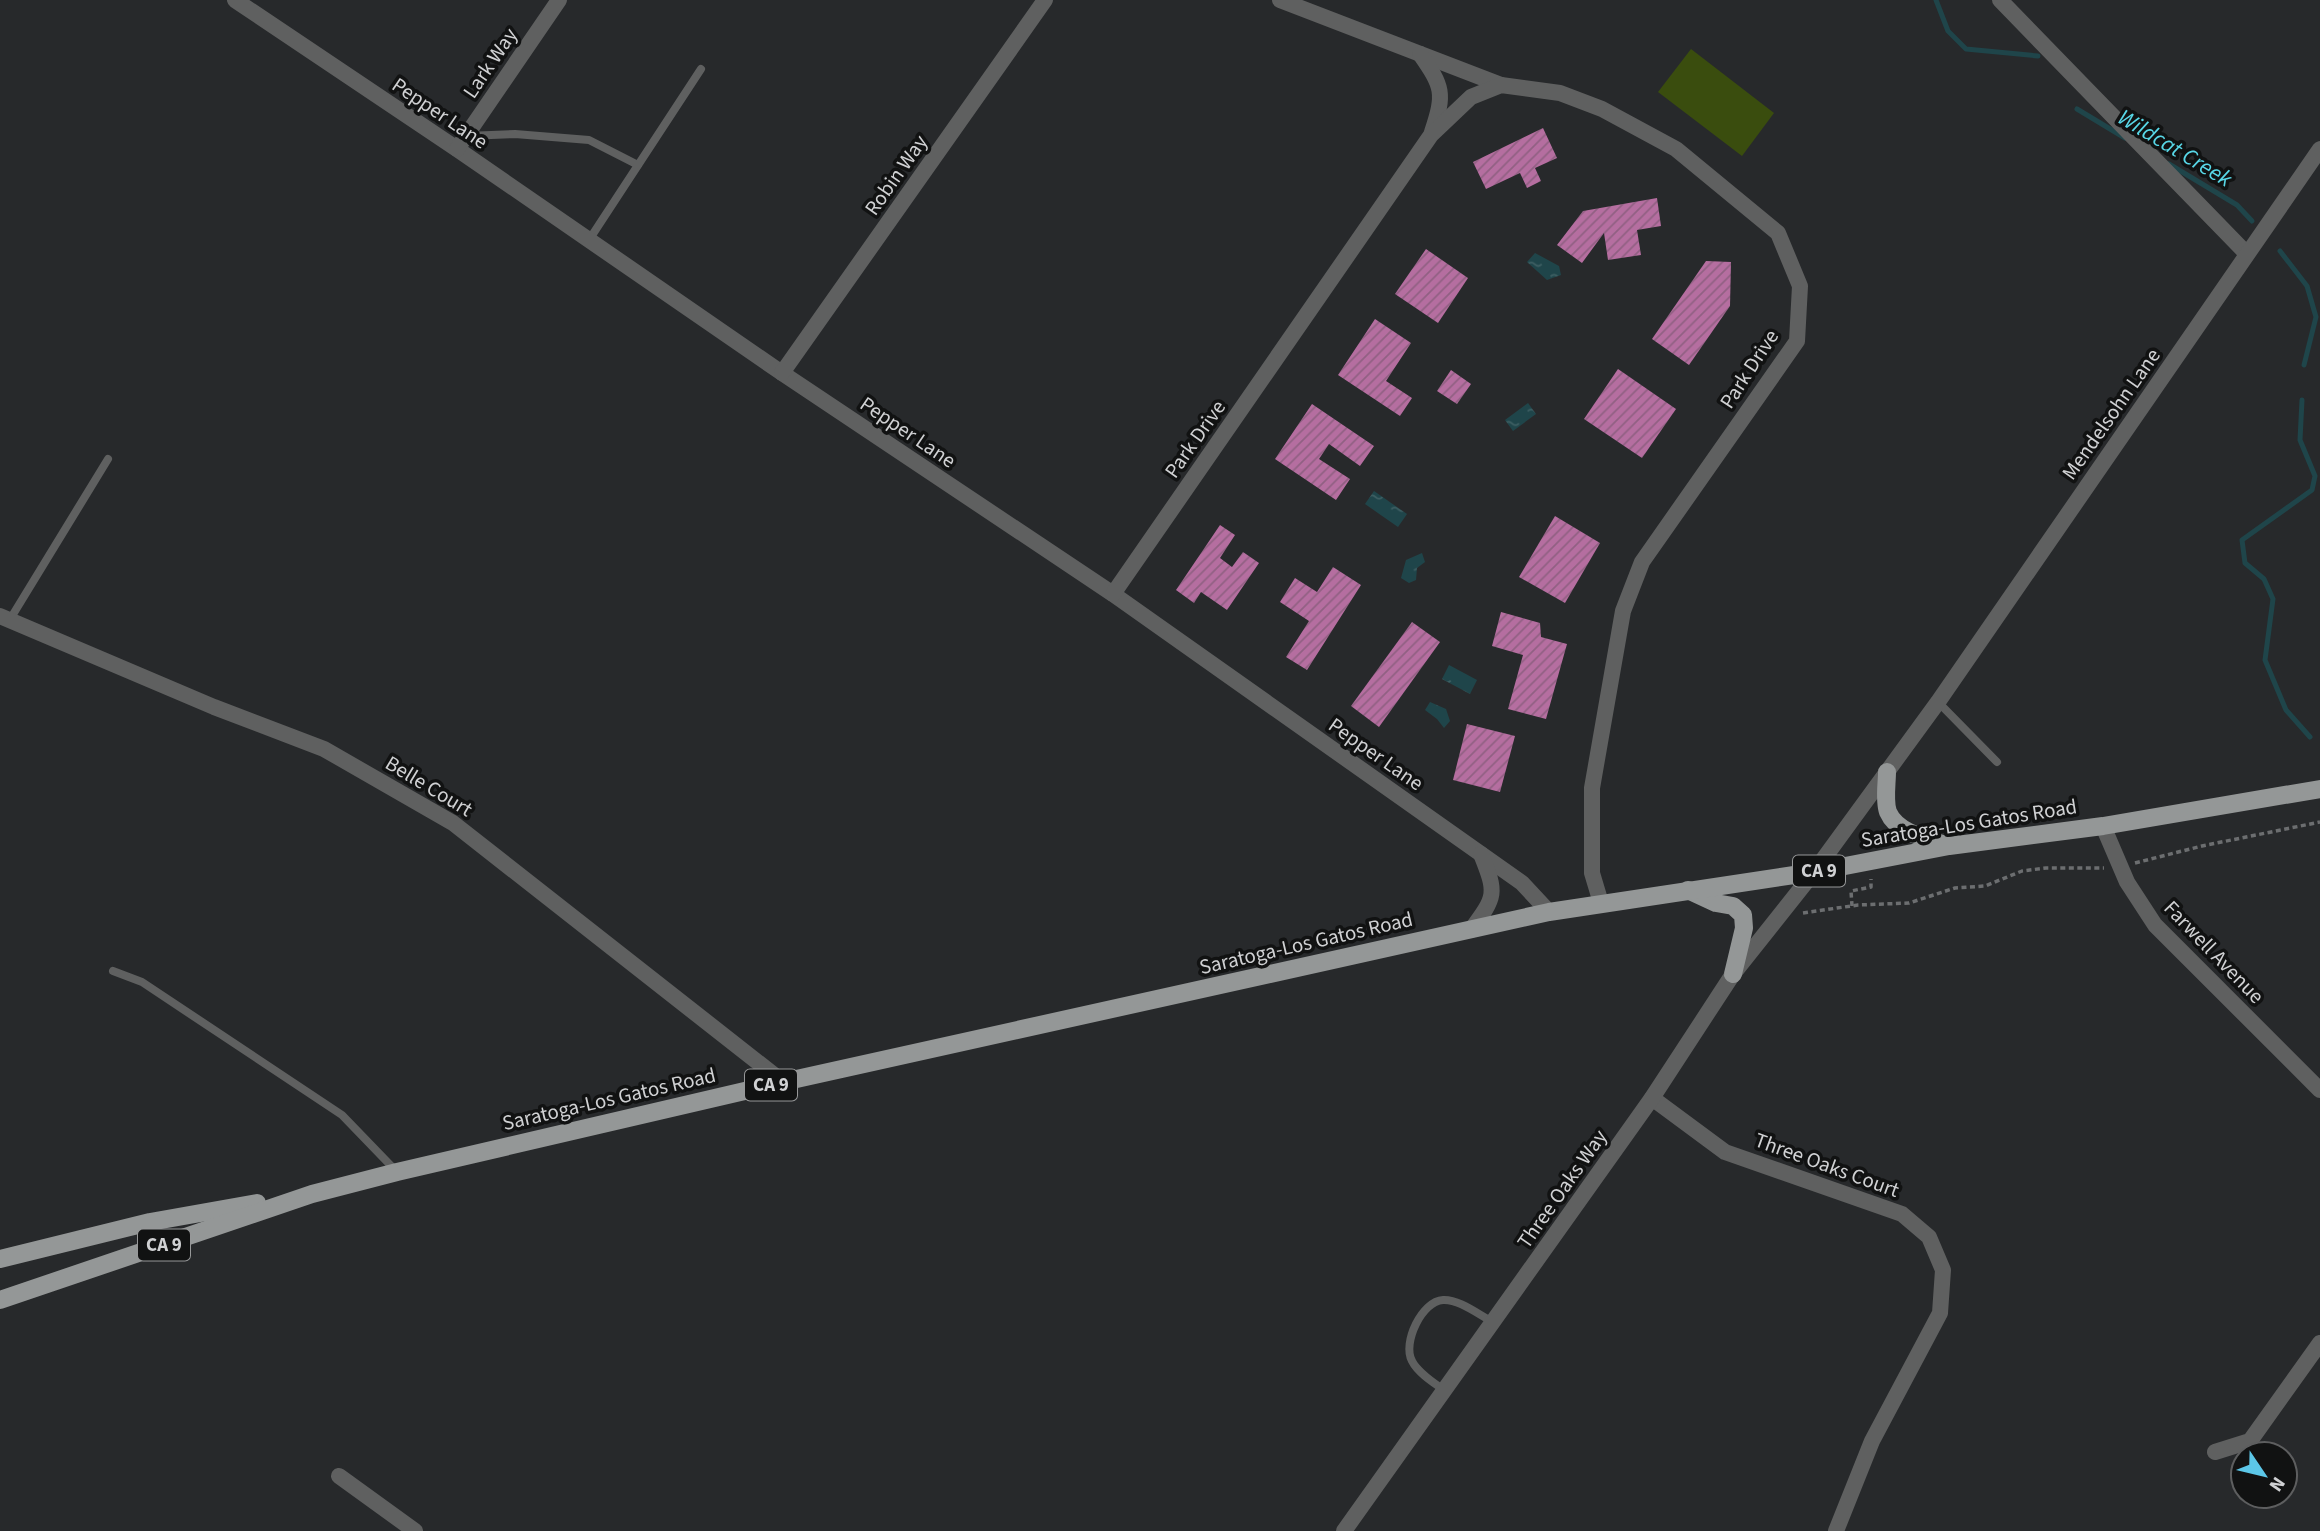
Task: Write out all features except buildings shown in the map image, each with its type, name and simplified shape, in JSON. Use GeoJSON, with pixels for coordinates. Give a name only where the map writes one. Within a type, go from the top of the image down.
{"type":"FeatureCollection","features":[{"type":"Feature","properties":{"kind":"main road"},"geometry":{"type":"LineString","coordinates":[[1887,772],[1888,811],[1898,824],[1912,834],[1949,846]]}},
{"type":"Feature","properties":{"kind":"main road","name":"Saratoga-Los Gatos Road"},"geometry":{"type":"LineString","coordinates":[[0,1300],[312,1194],[397,1172],[783,1082],[1549,912],[1814,872],[1949,846],[2103,826],[2320,789]]}},
{"type":"Feature","properties":{"kind":"main road"},"geometry":{"type":"LineString","coordinates":[[1688,890],[1716,903],[1733,906],[1743,915],[1744,928],[1733,974]]}},
{"type":"Feature","properties":{"kind":"main road","name":"Saratoga-Los Gatos Road"},"geometry":{"type":"LineString","coordinates":[[0,1259],[150,1222],[312,1194]]}},
{"type":"Feature","properties":{"kind":"street","name":"Pepper Lane"},"geometry":{"type":"LineString","coordinates":[[235,0],[461,143],[589,240],[782,373],[1113,593],[1522,883],[1549,912]]}},
{"type":"Feature","properties":{"kind":"street","name":"Lark Way"},"geometry":{"type":"LineString","coordinates":[[461,143],[559,0]]}},
{"type":"Feature","properties":{"kind":"street","name":"Robin Way"},"geometry":{"type":"LineString","coordinates":[[782,373],[1045,0]]}},
{"type":"Feature","properties":{"kind":"street"},"geometry":{"type":"LineString","coordinates":[[1280,0],[1501,85]]}},
{"type":"Feature","properties":{"kind":"street"},"geometry":{"type":"LineString","coordinates":[[2000,0],[2247,254]]}},
{"type":"Feature","properties":{"kind":"street","name":"Park Drive"},"geometry":{"type":"LineString","coordinates":[[1420,54],[1439,81],[1440,109],[1431,135]]}},
{"type":"Feature","properties":{"kind":"street","name":"Park Drive"},"geometry":{"type":"LineString","coordinates":[[1113,593],[1431,135],[1471,97],[1501,85],[1560,93],[1602,109],[1676,149],[1778,233],[1800,286],[1797,341],[1642,562],[1623,611],[1591,788],[1592,873],[1601,903]]}},
{"type":"Feature","properties":{"kind":"street","name":"Mendelsohn Lane"},"geometry":{"type":"LineString","coordinates":[[1814,872],[1938,702],[2320,149]]}},
{"type":"Feature","properties":{"kind":"street","name":"Belle Court"},"geometry":{"type":"LineString","coordinates":[[3,624],[324,749],[453,823],[783,1082]]}},
{"type":"Feature","properties":{"kind":"street","name":"Farwell Avenue"},"geometry":{"type":"LineString","coordinates":[[2103,826],[2127,882],[2155,925],[2320,1090]]}},
{"type":"Feature","properties":{"kind":"street"},"geometry":{"type":"LineString","coordinates":[[1471,930],[1490,903],[1492,881],[1481,854]]}},
{"type":"Feature","properties":{"kind":"street","name":"Three Oaks Way"},"geometry":{"type":"LineString","coordinates":[[1344,1531],[1652,1098],[1733,974],[1814,872]]}},
{"type":"Feature","properties":{"kind":"street","name":"Three Oaks Court"},"geometry":{"type":"LineString","coordinates":[[1652,1098],[1725,1152],[1902,1214],[1929,1237],[1934,1248],[1943,1270],[1940,1313],[1872,1441],[1836,1531]]}},
{"type":"Feature","properties":{"kind":"street"},"geometry":{"type":"LineString","coordinates":[[2215,1452],[2250,1441],[2320,1343]]}},
{"type":"Feature","properties":{"kind":"street"},"geometry":{"type":"LineString","coordinates":[[339,1476],[415,1531]]}},
{"type":"Feature","properties":{"kind":"lane"},"geometry":{"type":"LineString","coordinates":[[589,240],[702,69]]}},
{"type":"Feature","properties":{"kind":"lane"},"geometry":{"type":"LineString","coordinates":[[461,143],[515,134],[589,140],[638,165]]}},
{"type":"Feature","properties":{"kind":"lane"},"geometry":{"type":"LineString","coordinates":[[3,624],[108,459]]}},
{"type":"Feature","properties":{"kind":"lane"},"geometry":{"type":"LineString","coordinates":[[1938,702],[1997,762]]}},
{"type":"Feature","properties":{"kind":"lane"},"geometry":{"type":"LineString","coordinates":[[113,971],[142,982],[342,1115],[397,1172]]}},
{"type":"Feature","properties":{"kind":"lane"},"geometry":{"type":"LineString","coordinates":[[1444,1390],[1412,1363],[1409,1354],[1409,1337],[1429,1305],[1443,1300],[1462,1306],[1493,1322]]}},
{"type":"Feature","properties":{"kind":"path"},"geometry":{"type":"LineString","coordinates":[[1780,916],[1852,906],[1909,903],[1955,888],[1985,886],[2022,871],[2046,867],[2096,869],[2150,861],[2202,846],[2320,822]]}},
{"type":"Feature","properties":{"kind":"path"},"geometry":{"type":"LineString","coordinates":[[1852,906],[1851,891],[1871,887],[1871,879]]}},
{"type":"Feature","properties":{"kind":"green space"},"geometry":{"type":"Polygon","coordinates":[[[1691,49],[1774,113],[1742,156],[1658,92],[1691,49]]]}},
{"type":"Feature","properties":{"kind":"water"},"geometry":{"type":"Polygon","coordinates":[[[1535,253],[1559,266],[1561,275],[1547,280],[1527,262],[1535,253]]]}},
{"type":"Feature","properties":{"kind":"water"},"geometry":{"type":"Polygon","coordinates":[[[1528,403],[1536,414],[1513,431],[1505,420],[1528,403]]]}},
{"type":"Feature","properties":{"kind":"water"},"geometry":{"type":"Polygon","coordinates":[[[1374,491],[1407,514],[1398,527],[1365,504],[1374,491]]]}},
{"type":"Feature","properties":{"kind":"water"},"geometry":{"type":"Polygon","coordinates":[[[1422,553],[1425,562],[1417,568],[1416,580],[1409,583],[1401,578],[1406,560],[1422,553]]]}},
{"type":"Feature","properties":{"kind":"water"},"geometry":{"type":"Polygon","coordinates":[[[1449,665],[1477,680],[1470,694],[1442,679],[1449,665]]]}},
{"type":"Feature","properties":{"kind":"water"},"geometry":{"type":"Polygon","coordinates":[[[1430,702],[1446,709],[1450,721],[1444,728],[1425,710],[1430,702]]]}},
{"type":"Feature","properties":{"kind":"waterway","name":"Wildcat Creek"},"geometry":{"type":"LineString","coordinates":[[1936,0],[1948,31],[1966,49],[2038,56]]}},
{"type":"Feature","properties":{"kind":"waterway","name":"Wildcat Creek"},"geometry":{"type":"LineString","coordinates":[[2077,109],[2125,138]]}},
{"type":"Feature","properties":{"kind":"waterway","name":"Wildcat Creek"},"geometry":{"type":"LineString","coordinates":[[2169,164],[2237,205],[2252,221]]}},
{"type":"Feature","properties":{"kind":"waterway","name":"Wildcat Creek"},"geometry":{"type":"LineString","coordinates":[[2280,251],[2307,286],[2316,317],[2304,365]]}},
{"type":"Feature","properties":{"kind":"waterway","name":"Wildcat Creek"},"geometry":{"type":"LineString","coordinates":[[2302,400],[2300,440],[2315,476],[2312,490],[2242,540],[2245,563],[2264,579],[2273,599],[2265,660],[2286,710],[2310,737]]}}]}
